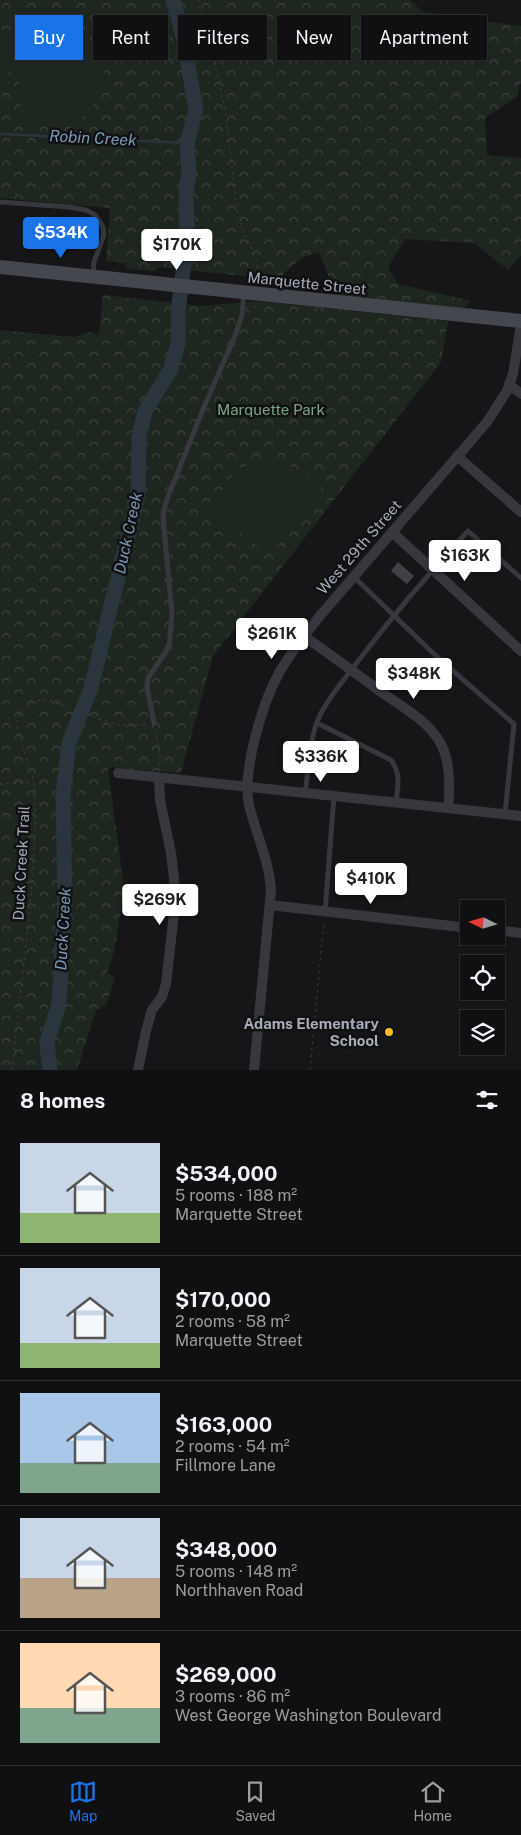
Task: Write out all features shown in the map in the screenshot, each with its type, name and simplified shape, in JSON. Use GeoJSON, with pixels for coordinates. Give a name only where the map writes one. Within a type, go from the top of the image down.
{"type":"FeatureCollection","features":[{"type":"Feature","properties":{"kind":"main road","name":"Marquette Street"},"geometry":{"type":"LineString","coordinates":[[0,267],[521,322]]}},
{"type":"Feature","properties":{"kind":"street","name":"West 29th Street"},"geometry":{"type":"LineString","coordinates":[[254,1070],[271,890],[270,873],[249,804],[249,788],[252,746],[264,709],[278,675],[293,650],[486,422],[507,391],[516,357],[521,322]]}},
{"type":"Feature","properties":{"kind":"street"},"geometry":{"type":"LineString","coordinates":[[509,384],[521,394]]}},
{"type":"Feature","properties":{"kind":"street"},"geometry":{"type":"LineString","coordinates":[[456,456],[521,512]]}},
{"type":"Feature","properties":{"kind":"street"},"geometry":{"type":"LineString","coordinates":[[392,532],[521,651]]}},
{"type":"Feature","properties":{"kind":"street"},"geometry":{"type":"LineString","coordinates":[[304,636],[432,731],[446,756],[450,790],[448,808]]}},
{"type":"Feature","properties":{"kind":"street"},"geometry":{"type":"LineString","coordinates":[[118,773],[521,816]]}},
{"type":"Feature","properties":{"kind":"street"},"geometry":{"type":"LineString","coordinates":[[138,1070],[152,1010],[162,997],[166,984],[174,913],[174,879],[171,853],[160,800],[158,778]]}},
{"type":"Feature","properties":{"kind":"street"},"geometry":{"type":"LineString","coordinates":[[270,905],[460,927]]}},
{"type":"Feature","properties":{"kind":"street"},"geometry":{"type":"LineString","coordinates":[[505,931],[521,933]]}},
{"type":"Feature","properties":{"kind":"lane"},"geometry":{"type":"LineString","coordinates":[[0,202],[68,207],[86,210],[95,215],[103,227],[104,235],[94,262],[93,277]]}},
{"type":"Feature","properties":{"kind":"lane"},"geometry":{"type":"LineString","coordinates":[[154,723],[147,688],[148,678],[169,647],[172,612],[164,529],[167,499],[204,406],[235,336],[242,315],[245,292]]}},
{"type":"Feature","properties":{"kind":"lane"},"geometry":{"type":"LineString","coordinates":[[305,794],[313,738],[320,716],[330,698],[433,570],[468,531],[521,578]]}},
{"type":"Feature","properties":{"kind":"lane"},"geometry":{"type":"LineString","coordinates":[[354,576],[436,656],[521,730]]}},
{"type":"Feature","properties":{"kind":"lane"},"geometry":{"type":"LineString","coordinates":[[318,723],[391,760],[398,768],[399,781],[396,803]]}},
{"type":"Feature","properties":{"kind":"lane"},"geometry":{"type":"LineString","coordinates":[[505,814],[514,724]]}},
{"type":"Feature","properties":{"kind":"lane"},"geometry":{"type":"LineString","coordinates":[[325,912],[334,796]]}},
{"type":"Feature","properties":{"kind":"path"},"geometry":{"type":"LineString","coordinates":[[198,0],[224,109],[238,218],[258,264],[245,292],[255,307],[246,315],[242,315]]}},
{"type":"Feature","properties":{"kind":"path","name":"Duck Creek Trail"},"geometry":{"type":"LineString","coordinates":[[12,1070],[30,910],[36,820],[34,782],[18,730],[17,720],[20,712],[31,702],[46,699],[114,724],[132,726],[154,723]]}},
{"type":"Feature","properties":{"kind":"path"},"geometry":{"type":"LineString","coordinates":[[154,723],[160,755],[158,778]]}},
{"type":"Feature","properties":{"kind":"path"},"geometry":{"type":"LineString","coordinates":[[0,784],[34,782]]}},
{"type":"Feature","properties":{"kind":"path"},"geometry":{"type":"LineString","coordinates":[[310,1070],[325,912]]}},
{"type":"Feature","properties":{"kind":"green space"},"geometry":{"type":"Polygon","coordinates":[[[0,0],[410,0],[422,11],[444,15],[361,15],[361,60],[487,60],[487,22],[521,26],[521,81],[517,97],[485,118],[487,155],[521,158],[521,255],[508,270],[474,243],[405,239],[388,267],[398,284],[471,301],[464,308],[336,295],[319,252],[301,258],[283,274],[283,280],[278,279],[275,282],[266,283],[264,278],[159,267],[155,271],[125,269],[126,263],[106,261],[110,208],[0,198],[0,0]]]}},
{"type":"Feature","properties":{"kind":"green space"},"geometry":{"type":"Polygon","coordinates":[[[11,30],[11,59],[0,85],[0,31],[11,30]]]}},
{"type":"Feature","properties":{"kind":"green space"},"geometry":{"type":"Polygon","coordinates":[[[83,39],[93,41],[93,60],[106,60],[98,96],[93,106],[80,118],[66,122],[22,123],[19,82],[14,71],[15,58],[15,60],[83,60],[83,39]]]}},
{"type":"Feature","properties":{"kind":"green space","name":"Marquette Park"},"geometry":{"type":"Polygon","coordinates":[[[103,295],[201,306],[257,301],[448,321],[441,362],[213,656],[181,773],[108,767],[124,890],[115,948],[107,973],[115,978],[106,1005],[96,1010],[77,1070],[0,1070],[0,330],[74,337],[89,332],[99,335],[103,295]]]}},
{"type":"Feature","properties":{"kind":"green space"},"geometry":{"type":"Polygon","coordinates":[[[265,460],[302,472],[321,489],[275,550],[267,551],[214,517],[219,494],[238,469],[265,460]]]}},
{"type":"Feature","properties":{"kind":"building"},"geometry":{"type":"Polygon","coordinates":[[[398,562],[414,576],[407,584],[391,571],[398,562]]]}},
{"type":"Feature","properties":{"kind":"waterway","name":"Duck Creek"},"geometry":{"type":"LineString","coordinates":[[50,1070],[47,1042],[59,1004],[65,901],[63,795],[69,743],[91,688],[138,495],[139,437],[145,411],[171,369],[178,343],[178,312],[187,239],[186,192],[189,173],[187,143],[196,109],[182,32],[173,0]]}},
{"type":"Feature","properties":{"kind":"waterway","name":"Robin Creek"},"geometry":{"type":"LineString","coordinates":[[0,134],[187,143]]}},
{"type":"Feature","properties":{"kind":"place","name":"Adams Elementary School"},"geometry":{"type":"Point","coordinates":[389,1032]}}]}
